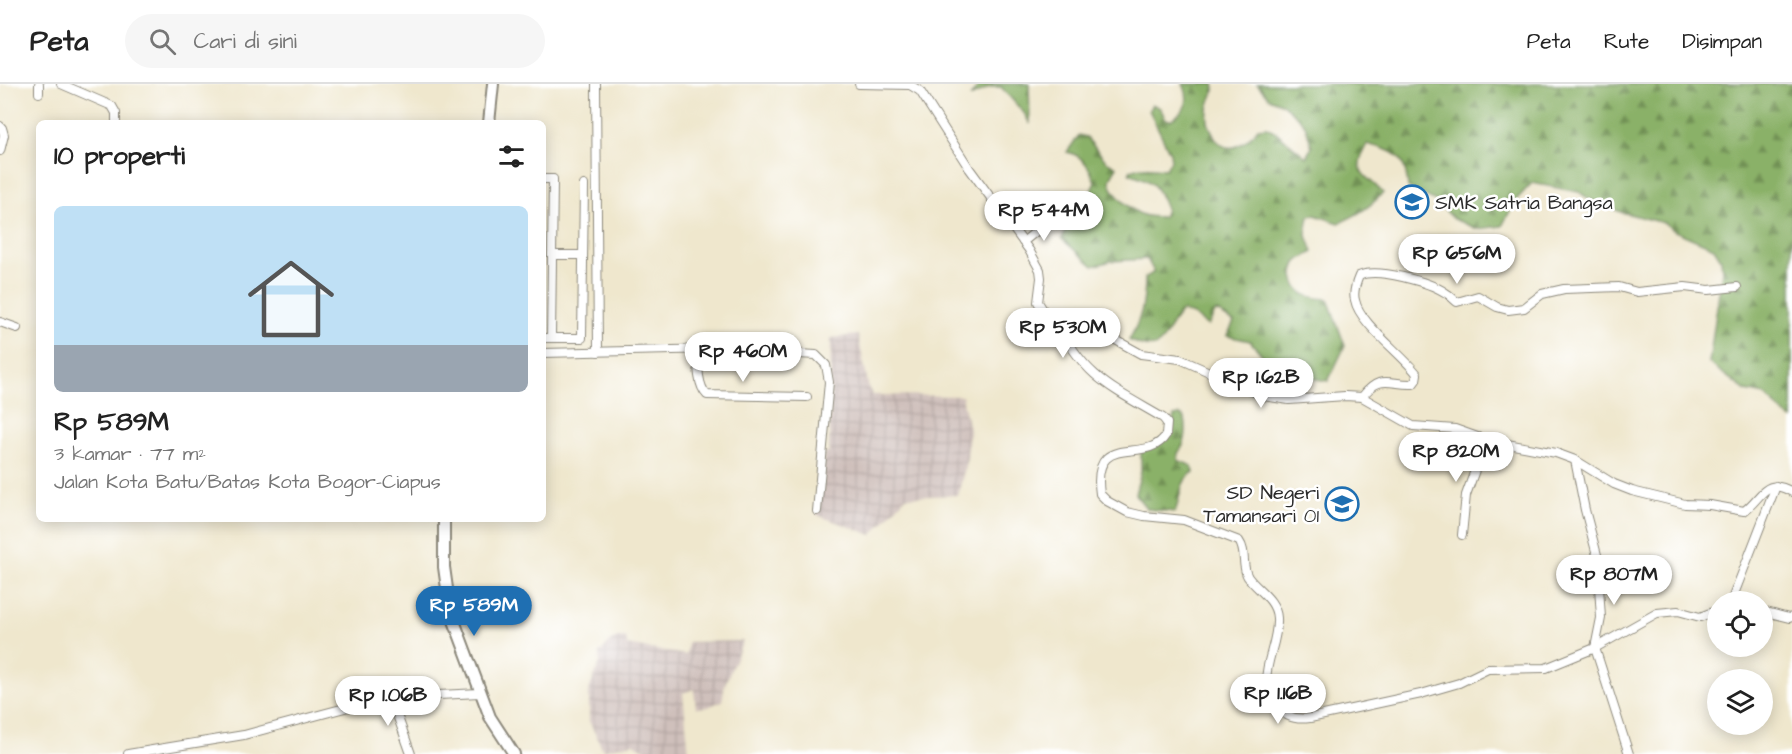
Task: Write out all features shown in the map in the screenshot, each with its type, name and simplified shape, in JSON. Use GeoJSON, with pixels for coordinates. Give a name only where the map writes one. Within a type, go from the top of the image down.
{"type":"FeatureCollection","features":[{"type":"Feature","properties":{"kind":"main road"},"geometry":{"type":"LineString","coordinates":[[489,120],[493,84]]}},
{"type":"Feature","properties":{"kind":"main road"},"geometry":{"type":"LineString","coordinates":[[444,522],[444,567],[448,602],[457,632],[480,693],[496,727],[514,754]]}},
{"type":"Feature","properties":{"kind":"street"},"geometry":{"type":"LineString","coordinates":[[61,84],[112,106],[116,113],[116,120]]}},
{"type":"Feature","properties":{"kind":"street"},"geometry":{"type":"LineString","coordinates":[[596,84],[598,352]]}},
{"type":"Feature","properties":{"kind":"street"},"geometry":{"type":"LineString","coordinates":[[859,84],[910,85],[920,91],[969,168],[1023,242],[1040,270],[1038,302],[1045,313],[1057,321],[1103,333],[1141,354],[1180,359],[1263,396],[1289,400],[1362,397],[1413,426],[1455,429],[1486,440],[1556,453],[1575,460],[1614,484],[1632,491],[1685,504],[1710,505],[1739,511],[1747,509],[1762,492],[1776,486],[1792,492]]}},
{"type":"Feature","properties":{"kind":"street"},"geometry":{"type":"LineString","coordinates":[[0,126],[4,135],[0,151]]}},
{"type":"Feature","properties":{"kind":"street"},"geometry":{"type":"LineString","coordinates":[[546,179],[553,179],[552,255],[547,338],[582,338],[584,185]]}},
{"type":"Feature","properties":{"kind":"street"},"geometry":{"type":"LineString","coordinates":[[1023,242],[1049,221]]}},
{"type":"Feature","properties":{"kind":"street"},"geometry":{"type":"LineString","coordinates":[[552,255],[583,255]]}},
{"type":"Feature","properties":{"kind":"street"},"geometry":{"type":"LineString","coordinates":[[1362,397],[1376,384],[1386,380],[1413,384],[1417,374],[1371,326],[1356,304],[1354,299],[1357,282],[1359,276],[1364,274],[1385,273],[1431,286],[1445,292],[1457,302],[1478,296],[1497,307],[1508,310],[1524,308],[1542,294],[1564,289],[1619,287],[1637,292],[1685,287],[1709,290],[1737,287]]}},
{"type":"Feature","properties":{"kind":"street"},"geometry":{"type":"LineString","coordinates":[[1057,321],[1068,344],[1096,378],[1167,423],[1166,435],[1156,445],[1112,455],[1101,464],[1100,494],[1117,508],[1127,512],[1184,520],[1239,541],[1244,552],[1247,575],[1269,600],[1276,614],[1277,621],[1269,660],[1267,685],[1272,700],[1287,716],[1295,719],[1310,718],[1421,694],[1459,683],[1488,669],[1546,668],[1595,648],[1657,613],[1678,611],[1697,617],[1707,614]]}},
{"type":"Feature","properties":{"kind":"street"},"geometry":{"type":"LineString","coordinates":[[0,322],[16,328]]}},
{"type":"Feature","properties":{"kind":"street"},"geometry":{"type":"LineString","coordinates":[[546,353],[715,349],[808,353],[822,358],[829,374],[829,382],[817,511]]}},
{"type":"Feature","properties":{"kind":"street"},"geometry":{"type":"LineString","coordinates":[[698,350],[700,382],[702,390],[707,395],[807,397]]}},
{"type":"Feature","properties":{"kind":"street"},"geometry":{"type":"LineString","coordinates":[[1462,535],[1466,495],[1486,440]]}},
{"type":"Feature","properties":{"kind":"street"},"geometry":{"type":"LineString","coordinates":[[1575,460],[1597,555],[1601,618],[1595,648],[1629,754]]}},
{"type":"Feature","properties":{"kind":"street"},"geometry":{"type":"LineString","coordinates":[[1735,591],[1776,486]]}},
{"type":"Feature","properties":{"kind":"street"},"geometry":{"type":"LineString","coordinates":[[1773,613],[1792,617]]}},
{"type":"Feature","properties":{"kind":"street"},"geometry":{"type":"LineString","coordinates":[[128,754],[244,735],[371,701],[397,697],[480,693]]}},
{"type":"Feature","properties":{"kind":"street"},"geometry":{"type":"LineString","coordinates":[[397,697],[396,712],[411,754]]}},
{"type":"Feature","properties":{"kind":"shaded area"},"geometry":{"type":"Polygon","coordinates":[[[858,335],[869,389],[873,395],[962,396],[969,430],[967,458],[958,495],[906,497],[872,535],[817,515],[824,453],[829,452],[831,338],[858,335]]]}},
{"type":"Feature","properties":{"kind":"shaded area"},"geometry":{"type":"Polygon","coordinates":[[[626,637],[627,645],[686,655],[688,642],[743,641],[725,684],[722,701],[708,707],[696,708],[694,689],[683,693],[689,754],[654,754],[633,743],[603,750],[589,721],[589,690],[600,662],[599,653],[615,638],[626,637]]]}},
{"type":"Feature","properties":{"kind":"green space"},"geometry":{"type":"Polygon","coordinates":[[[980,84],[1029,84],[1030,124],[1024,113],[1001,87],[990,87],[970,97],[980,84]]]}},
{"type":"Feature","properties":{"kind":"green space"},"geometry":{"type":"Polygon","coordinates":[[[1183,84],[1214,84],[1215,88],[1208,108],[1208,123],[1218,142],[1224,146],[1236,147],[1247,140],[1258,128],[1267,127],[1306,157],[1312,147],[1306,127],[1281,103],[1269,98],[1257,84],[1792,84],[1792,419],[1765,395],[1746,391],[1709,363],[1722,271],[1721,259],[1714,248],[1675,231],[1664,223],[1621,212],[1589,199],[1579,192],[1532,183],[1516,200],[1502,226],[1477,229],[1454,219],[1436,201],[1408,187],[1404,167],[1392,152],[1367,144],[1362,154],[1360,167],[1365,176],[1383,193],[1362,211],[1339,223],[1315,215],[1309,216],[1306,233],[1313,252],[1297,262],[1293,270],[1295,283],[1301,292],[1310,297],[1328,299],[1345,346],[1328,381],[1297,376],[1295,366],[1267,365],[1263,356],[1250,341],[1227,336],[1234,322],[1216,311],[1208,326],[1193,315],[1182,311],[1162,341],[1151,347],[1129,340],[1137,325],[1141,310],[1145,278],[1154,272],[1147,259],[1111,261],[1093,266],[1062,239],[1078,205],[1091,191],[1095,182],[1085,163],[1077,156],[1067,152],[1079,135],[1086,137],[1106,161],[1117,167],[1110,180],[1113,190],[1122,201],[1143,215],[1163,217],[1166,209],[1154,185],[1129,173],[1140,167],[1166,169],[1171,160],[1170,153],[1149,110],[1152,104],[1160,108],[1166,119],[1170,120],[1175,117],[1183,110],[1187,101],[1183,84]]]}},
{"type":"Feature","properties":{"kind":"green space"},"geometry":{"type":"Polygon","coordinates":[[[1180,415],[1185,418],[1186,432],[1183,445],[1178,453],[1178,460],[1192,466],[1194,472],[1183,484],[1175,512],[1147,509],[1135,494],[1141,472],[1141,452],[1170,434],[1174,416],[1180,415]]]}},
{"type":"Feature","properties":{"kind":"place","name":"SMK Satria Bangsa"},"geometry":{"type":"Point","coordinates":[1412,202]}},
{"type":"Feature","properties":{"kind":"place","name":"SD Negeri Tamansari 01"},"geometry":{"type":"Point","coordinates":[1342,504]}}]}
